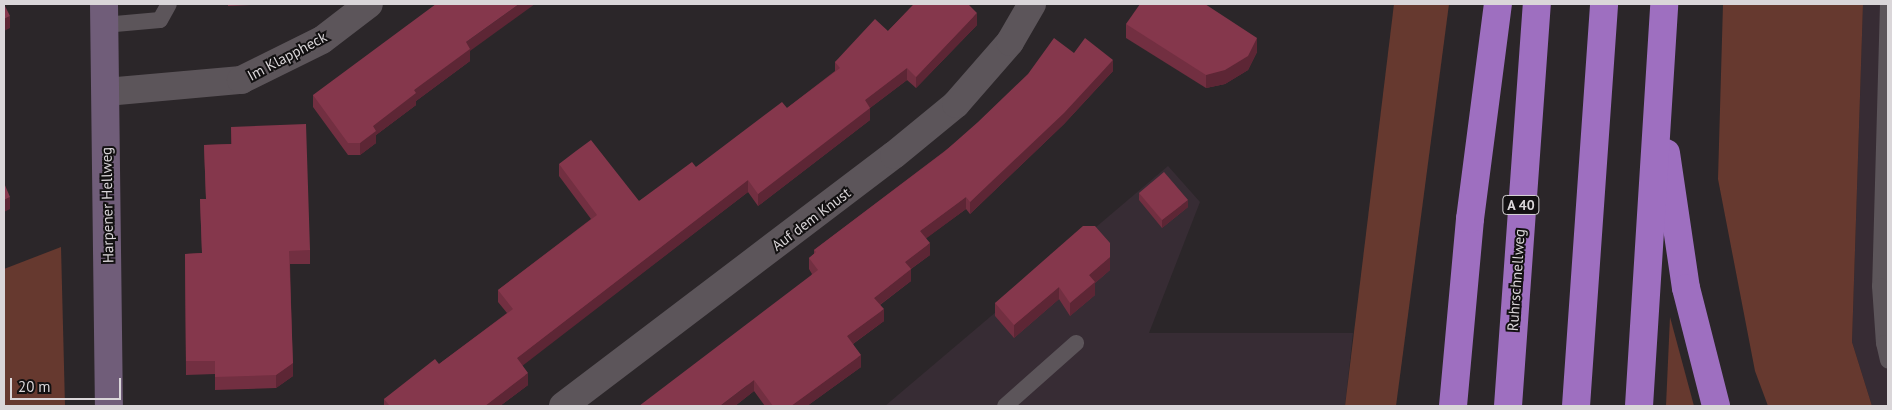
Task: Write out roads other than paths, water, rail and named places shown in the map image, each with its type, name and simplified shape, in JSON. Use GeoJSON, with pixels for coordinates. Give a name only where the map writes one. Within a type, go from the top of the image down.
{"type":"FeatureCollection","features":[{"type":"Feature","properties":{"kind":"highway"},"geometry":{"type":"LineString","coordinates":[[1453,406],[1470,219],[1498,4]]}},
{"type":"Feature","properties":{"kind":"highway","name":"Ruhrschnellweg"},"geometry":{"type":"LineString","coordinates":[[1508,406],[1537,4]]}},
{"type":"Feature","properties":{"kind":"highway"},"geometry":{"type":"LineString","coordinates":[[1576,406],[1604,4]]}},
{"type":"Feature","properties":{"kind":"highway"},"geometry":{"type":"LineString","coordinates":[[1639,406],[1664,4]]}},
{"type":"Feature","properties":{"kind":"highway"},"geometry":{"type":"LineString","coordinates":[[1662,31],[1666,150],[1673,202],[1686,288],[1716,406]]}},
{"type":"Feature","properties":{"kind":"main road","name":"Harpener Hellweg"},"geometry":{"type":"LineString","coordinates":[[104,14],[109,406]]}},
{"type":"Feature","properties":{"kind":"street","name":"Im Klappheck"},"geometry":{"type":"LineString","coordinates":[[106,92],[241,80],[322,40],[369,4]]}},
{"type":"Feature","properties":{"kind":"street","name":"Auf dem Knust"},"geometry":{"type":"LineString","coordinates":[[564,406],[894,155],[956,104],[1010,42],[1032,4]]}},
{"type":"Feature","properties":{"kind":"lane"},"geometry":{"type":"LineString","coordinates":[[104,14],[160,20],[168,4]]}},
{"type":"Feature","properties":{"kind":"lane"},"geometry":{"type":"LineString","coordinates":[[1888,4],[1880,286],[1888,361]]}},
{"type":"Feature","properties":{"kind":"lane"},"geometry":{"type":"LineString","coordinates":[[1006,406],[1076,343]]}}]}
